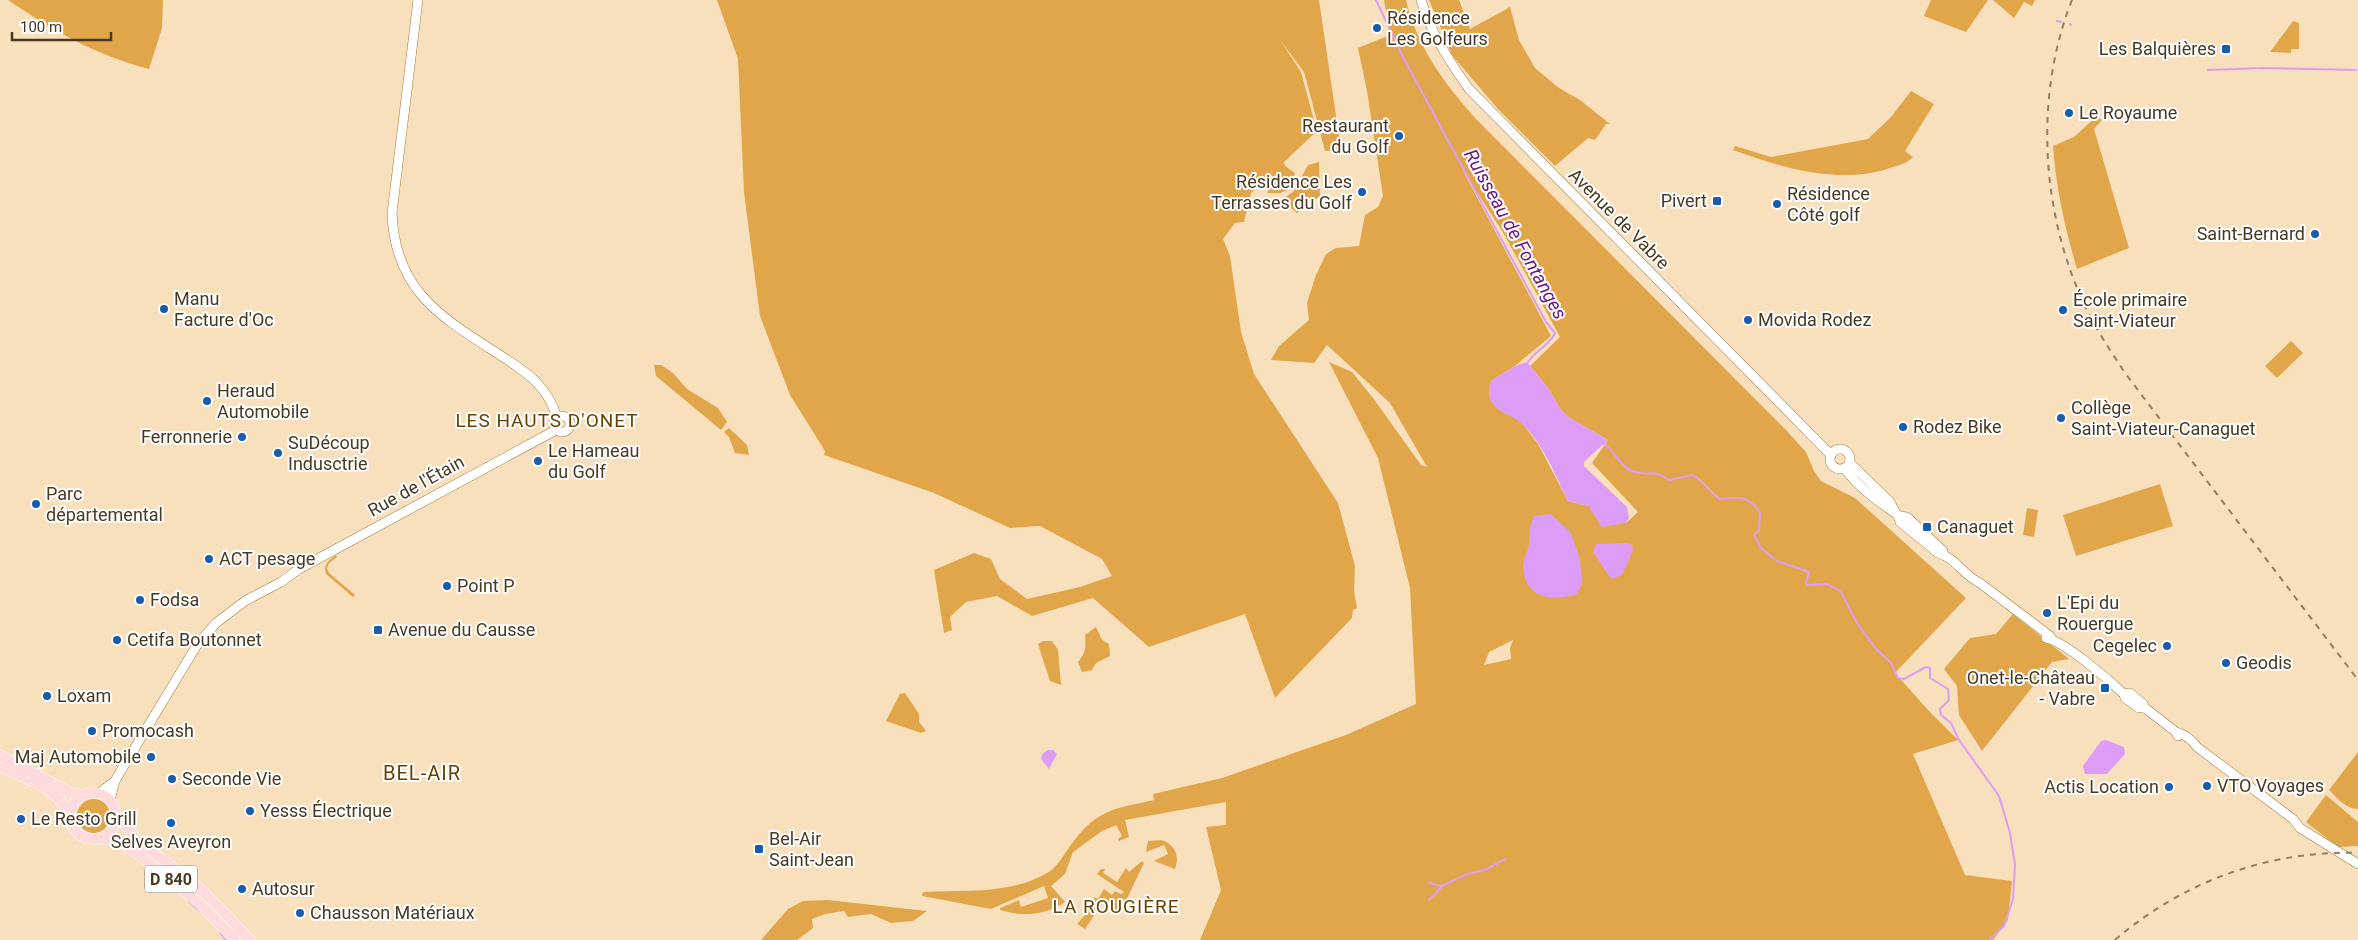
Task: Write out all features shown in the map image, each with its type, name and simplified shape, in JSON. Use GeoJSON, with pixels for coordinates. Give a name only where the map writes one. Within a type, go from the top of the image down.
{"type":"FeatureCollection","features":[{"type":"Feature","properties":{"kind":"main road","name":"Rue de l'Étain"},"geometry":{"type":"LineString","coordinates":[[115,781],[197,645],[216,623],[246,601],[281,582],[299,569],[555,422],[545,390],[534,378],[443,316],[421,297],[401,263],[395,242],[392,213],[418,0]]}},
{"type":"Feature","properties":{"kind":"main road","name":"Avenue de Vabre"},"geometry":{"type":"LineString","coordinates":[[1421,0],[1435,35],[1448,60],[1469,89],[1786,413],[1833,452]]}},
{"type":"Feature","properties":{"kind":"main road"},"geometry":{"type":"LineString","coordinates":[[1848,466],[1838,470],[1832,466],[1833,452],[1847,451],[1851,458],[1848,466],[1854,480],[1890,511],[1907,517],[1943,550],[1943,554],[1964,570],[1974,573],[1980,583],[2041,631],[2047,638],[2051,638],[2099,672],[2124,694],[2125,698],[2139,708],[2145,708],[2176,732],[2178,737],[2191,746],[2197,747],[2292,819],[2304,824],[2321,841],[2358,864]]}},
{"type":"Feature","properties":{"kind":"main road"},"geometry":{"type":"LineString","coordinates":[[0,755],[71,793],[84,795],[99,793],[115,781]]}},
{"type":"Feature","properties":{"kind":"main road"},"geometry":{"type":"LineString","coordinates":[[0,767],[44,788],[65,804],[76,831],[86,838],[96,839],[110,831],[117,816],[110,800],[99,793]]}},
{"type":"Feature","properties":{"kind":"main road"},"geometry":{"type":"LineString","coordinates":[[110,800],[115,781]]}},
{"type":"Feature","properties":{"kind":"main road"},"geometry":{"type":"LineString","coordinates":[[70,815],[74,803],[84,795]]}},
{"type":"Feature","properties":{"kind":"main road","name":"D 840"},"geometry":{"type":"LineString","coordinates":[[117,816],[142,845],[186,877],[215,903],[250,940]]}},
{"type":"Feature","properties":{"kind":"main road","name":"D 840"},"geometry":{"type":"LineString","coordinates":[[96,839],[117,840],[139,855],[198,902],[235,940]]}},
{"type":"Feature","properties":{"kind":"shaded area"},"geometry":{"type":"Polygon","coordinates":[[[8,0],[163,0],[162,28],[149,69],[111,57],[76,41],[8,0]]]}},
{"type":"Feature","properties":{"kind":"shaded area"},"geometry":{"type":"Polygon","coordinates":[[[717,0],[1319,0],[1341,150],[1325,151],[1304,72],[1280,40],[1301,72],[1317,131],[1284,162],[1285,166],[1295,173],[1288,190],[1280,193],[1267,193],[1273,180],[1271,174],[1251,193],[1244,222],[1235,223],[1223,239],[1230,256],[1241,332],[1254,374],[1338,503],[1355,566],[1354,591],[1357,608],[1353,610],[1352,618],[1275,698],[1245,614],[1149,647],[1093,598],[1032,616],[997,596],[966,602],[950,617],[952,630],[944,633],[934,570],[974,553],[991,559],[1000,579],[1027,599],[1080,587],[1112,576],[1102,559],[1040,526],[1010,528],[934,493],[824,455],[825,451],[790,395],[760,316],[744,192],[738,59],[717,0]]]}},
{"type":"Feature","properties":{"kind":"shaded area"},"geometry":{"type":"Polygon","coordinates":[[[1384,0],[1406,0],[1417,33],[1433,64],[1476,119],[1785,429],[1806,452],[1814,471],[1821,481],[1855,498],[1966,598],[1895,673],[1958,740],[1913,754],[1965,875],[2012,881],[2008,920],[1993,940],[1200,940],[1221,890],[1206,827],[1226,825],[1226,802],[1125,820],[1129,837],[1119,841],[1118,839],[1122,836],[1116,825],[1102,831],[1073,852],[1065,874],[1051,886],[1065,902],[1041,913],[1017,914],[1000,910],[1000,908],[1019,900],[1021,907],[1048,898],[1044,886],[991,909],[922,896],[923,892],[987,890],[1019,885],[1049,872],[1059,862],[1082,831],[1100,816],[1118,808],[1154,800],[1153,794],[1222,778],[1346,735],[1416,704],[1410,588],[1378,458],[1329,362],[1352,372],[1421,465],[1427,467],[1390,403],[1327,345],[1314,363],[1271,360],[1279,346],[1309,320],[1307,303],[1316,275],[1326,254],[1336,248],[1359,246],[1365,215],[1378,207],[1383,196],[1367,91],[1358,48],[1390,35],[1384,0]],[[1462,169],[1551,336],[1515,366],[1491,381],[1538,444],[1568,501],[1588,506],[1626,523],[1638,512],[1592,463],[1608,440],[1570,418],[1561,410],[1548,388],[1530,366],[1560,337],[1504,234],[1462,169]],[[1513,640],[1489,652],[1484,665],[1511,659],[1510,648],[1513,640]]]}},
{"type":"Feature","properties":{"kind":"shaded area"},"geometry":{"type":"Polygon","coordinates":[[[1429,0],[1459,0],[1470,29],[1510,7],[1519,40],[1535,68],[1559,88],[1580,100],[1610,124],[1606,124],[1595,140],[1588,138],[1555,166],[1497,108],[1452,55],[1429,0]]]}},
{"type":"Feature","properties":{"kind":"shaded area"},"geometry":{"type":"Polygon","coordinates":[[[1931,0],[1988,0],[1966,32],[1924,16],[1931,0]]]}},
{"type":"Feature","properties":{"kind":"shaded area"},"geometry":{"type":"Polygon","coordinates":[[[1993,0],[2035,0],[2032,6],[2024,2],[2014,18],[1993,0]]]}},
{"type":"Feature","properties":{"kind":"shaded area"},"geometry":{"type":"Polygon","coordinates":[[[2293,21],[2299,23],[2299,49],[2291,49],[2291,53],[2270,52],[2293,21]]]}},
{"type":"Feature","properties":{"kind":"shaded area"},"geometry":{"type":"Polygon","coordinates":[[[1911,91],[1934,104],[1905,151],[1913,157],[1901,165],[1853,175],[1833,175],[1772,163],[1733,150],[1735,146],[1771,157],[1868,139],[1891,117],[1911,91]]]}},
{"type":"Feature","properties":{"kind":"shaded area"},"geometry":{"type":"Polygon","coordinates":[[[2097,116],[2102,120],[2094,129],[2129,248],[2077,269],[2056,178],[2053,146],[2074,137],[2097,116]]]}},
{"type":"Feature","properties":{"kind":"shaded area"},"geometry":{"type":"Polygon","coordinates":[[[1319,162],[1320,196],[1297,213],[1281,200],[1293,192],[1308,165],[1319,162]]]}},
{"type":"Feature","properties":{"kind":"shaded area"},"geometry":{"type":"Polygon","coordinates":[[[2291,341],[2303,353],[2277,378],[2265,366],[2291,341]]]}},
{"type":"Feature","properties":{"kind":"shaded area"},"geometry":{"type":"Polygon","coordinates":[[[1527,362],[1548,388],[1561,410],[1570,418],[1608,440],[1584,462],[1584,466],[1627,507],[1629,518],[1626,523],[1602,527],[1588,506],[1568,501],[1548,459],[1535,439],[1520,422],[1498,409],[1490,400],[1489,390],[1491,381],[1515,366],[1527,362]]]}},
{"type":"Feature","properties":{"kind":"shaded area"},"geometry":{"type":"Polygon","coordinates":[[[654,365],[661,365],[673,373],[687,389],[718,408],[727,422],[721,430],[656,376],[654,365]]]}},
{"type":"Feature","properties":{"kind":"shaded area"},"geometry":{"type":"Polygon","coordinates":[[[729,428],[747,445],[749,455],[735,453],[729,437],[724,432],[729,428]]]}},
{"type":"Feature","properties":{"kind":"shaded area"},"geometry":{"type":"Polygon","coordinates":[[[2160,484],[2173,526],[2076,556],[2063,515],[2160,484]]]}},
{"type":"Feature","properties":{"kind":"shaded area"},"geometry":{"type":"Polygon","coordinates":[[[2027,508],[2038,510],[2034,537],[2023,535],[2027,508]]]}},
{"type":"Feature","properties":{"kind":"shaded area"},"geometry":{"type":"Polygon","coordinates":[[[1551,514],[1571,533],[1580,560],[1582,584],[1576,595],[1549,597],[1542,595],[1535,592],[1525,579],[1523,565],[1529,545],[1532,520],[1534,516],[1551,514]]]}},
{"type":"Feature","properties":{"kind":"shaded area"},"geometry":{"type":"Polygon","coordinates":[[[1628,543],[1632,545],[1633,550],[1622,575],[1611,579],[1593,552],[1596,544],[1628,543]]]}},
{"type":"Feature","properties":{"kind":"shaded area"},"geometry":{"type":"Polygon","coordinates":[[[336,555],[337,557],[329,563],[327,568],[329,573],[355,595],[353,597],[326,574],[325,568],[327,563],[336,555]]]}},
{"type":"Feature","properties":{"kind":"shaded area"},"geometry":{"type":"Polygon","coordinates":[[[2013,614],[2069,659],[2052,662],[1982,751],[1959,715],[1957,686],[1944,669],[1970,638],[1996,634],[2013,614]]]}},
{"type":"Feature","properties":{"kind":"shaded area"},"geometry":{"type":"Polygon","coordinates":[[[1096,627],[1102,640],[1109,644],[1110,656],[1096,663],[1092,670],[1082,672],[1078,662],[1085,650],[1085,635],[1096,627]]]}},
{"type":"Feature","properties":{"kind":"shaded area"},"geometry":{"type":"Polygon","coordinates":[[[1043,641],[1052,641],[1058,650],[1061,685],[1050,681],[1038,644],[1043,641]]]}},
{"type":"Feature","properties":{"kind":"shaded area"},"geometry":{"type":"Polygon","coordinates":[[[905,693],[919,714],[919,722],[926,731],[921,733],[886,721],[900,694],[905,693]]]}},
{"type":"Feature","properties":{"kind":"shaded area"},"geometry":{"type":"Polygon","coordinates":[[[2106,740],[2124,747],[2125,754],[2107,774],[2085,774],[2083,766],[2101,741],[2106,740]]]}},
{"type":"Feature","properties":{"kind":"shaded area"},"geometry":{"type":"Polygon","coordinates":[[[1053,750],[1057,754],[1049,769],[1041,759],[1043,753],[1053,750]]]}},
{"type":"Feature","properties":{"kind":"shaded area"},"geometry":{"type":"Polygon","coordinates":[[[2358,752],[2358,809],[2354,809],[2339,800],[2329,790],[2358,752]]]}},
{"type":"Feature","properties":{"kind":"shaded area"},"geometry":{"type":"Polygon","coordinates":[[[2326,795],[2358,822],[2358,846],[2338,847],[2306,822],[2326,795]]]}},
{"type":"Feature","properties":{"kind":"shaded area"},"geometry":{"type":"Polygon","coordinates":[[[94,799],[101,800],[106,804],[110,809],[110,823],[106,828],[101,832],[94,833],[87,832],[82,828],[78,823],[77,816],[78,809],[82,804],[87,800],[94,799]]]}},
{"type":"Feature","properties":{"kind":"shaded area"},"geometry":{"type":"Polygon","coordinates":[[[1161,840],[1170,844],[1175,851],[1177,860],[1175,869],[1154,861],[1168,854],[1164,845],[1146,852],[1148,841],[1161,840]]]}},
{"type":"Feature","properties":{"kind":"shaded area"},"geometry":{"type":"Polygon","coordinates":[[[1142,861],[1144,863],[1120,913],[1103,902],[1085,929],[1077,924],[1093,906],[1094,897],[1098,899],[1104,889],[1112,895],[1115,891],[1121,894],[1124,892],[1097,874],[1101,869],[1105,869],[1103,873],[1117,882],[1126,868],[1129,872],[1142,861]]]}},
{"type":"Feature","properties":{"kind":"shaded area"},"geometry":{"type":"Polygon","coordinates":[[[827,900],[927,911],[913,921],[891,923],[871,914],[848,917],[844,911],[825,914],[812,919],[813,928],[797,940],[761,940],[788,909],[803,901],[827,900]]]}},
{"type":"Feature","properties":{"kind":"waterway","name":"Ruisseau de Fontanges"},"geometry":{"type":"LineString","coordinates":[[1376,0],[1403,57],[1546,322],[1555,333],[1550,341],[1528,362]]}},
{"type":"Feature","properties":{"kind":"waterway"},"geometry":{"type":"LineString","coordinates":[[2057,21],[2061,22]]}},
{"type":"Feature","properties":{"kind":"waterway"},"geometry":{"type":"LineString","coordinates":[[2208,70],[2263,68],[2356,70]]}},
{"type":"Feature","properties":{"kind":"waterway","name":"Ruisseau de Fontanges"},"geometry":{"type":"LineString","coordinates":[[1603,443],[1622,464],[1635,472],[1656,474],[1669,480],[1693,475],[1720,499],[1743,498],[1747,500],[1760,512],[1759,530],[1754,535],[1761,548],[1777,561],[1809,572],[1807,585],[1828,584],[1841,592],[1857,623],[1876,649],[1891,663],[1898,678],[1904,679],[1926,667],[1930,668],[1930,678],[1948,689],[1949,700],[1940,709],[1941,715],[1951,723],[1959,740],[1999,796],[2010,833],[2015,865],[2013,899],[2004,926],[1989,940]]}},
{"type":"Feature","properties":{"kind":"waterway"},"geometry":{"type":"LineString","coordinates":[[1429,883],[1442,886],[1467,874],[1485,870],[1505,859]]}},
{"type":"Feature","properties":{"kind":"waterway"},"geometry":{"type":"LineString","coordinates":[[1429,900],[1442,886]]}},
{"type":"Feature","properties":{"kind":"waterway"},"geometry":{"type":"LineString","coordinates":[[188,900],[200,911]]}},
{"type":"Feature","properties":{"kind":"waterway"},"geometry":{"type":"LineString","coordinates":[[220,932],[226,940]]}},
{"type":"Feature","properties":{"kind":"railway"},"geometry":{"type":"LineString","coordinates":[[2072,0],[2060,37],[2052,75],[2048,114],[2048,153],[2051,192],[2059,231],[2070,268],[2084,304],[2125,373],[2358,680]]}},
{"type":"Feature","properties":{"kind":"railway"},"geometry":{"type":"LineString","coordinates":[[2115,940],[2141,919],[2169,902],[2198,886],[2228,874],[2292,857],[2325,853],[2358,853]]}},
{"type":"Feature","properties":{"kind":"place","name":"Résidence Les Golfeurs"},"geometry":{"type":"Point","coordinates":[1377,28]}},
{"type":"Feature","properties":{"kind":"place","name":"Les Balquières"},"geometry":{"type":"Point","coordinates":[2226,49]}},
{"type":"Feature","properties":{"kind":"place","name":"Le Royaume"},"geometry":{"type":"Point","coordinates":[2069,113]}},
{"type":"Feature","properties":{"kind":"place","name":"Restaurant du Golf"},"geometry":{"type":"Point","coordinates":[1399,136]}},
{"type":"Feature","properties":{"kind":"place","name":"Résidence Les Terrasses du Golf"},"geometry":{"type":"Point","coordinates":[1362,192]}},
{"type":"Feature","properties":{"kind":"place","name":"Pivert"},"geometry":{"type":"Point","coordinates":[1717,201]}},
{"type":"Feature","properties":{"kind":"place","name":"Résidence Côté golf"},"geometry":{"type":"Point","coordinates":[1777,204]}},
{"type":"Feature","properties":{"kind":"place","name":"Saint-Bernard"},"geometry":{"type":"Point","coordinates":[2315,234]}},
{"type":"Feature","properties":{"kind":"place","name":"Manu Facture d'Oc"},"geometry":{"type":"Point","coordinates":[164,309]}},
{"type":"Feature","properties":{"kind":"place","name":"École primaire Saint-Viateur"},"geometry":{"type":"Point","coordinates":[2063,310]}},
{"type":"Feature","properties":{"kind":"place","name":"Movida Rodez"},"geometry":{"type":"Point","coordinates":[1748,320]}},
{"type":"Feature","properties":{"kind":"place","name":"Heraud Automobile"},"geometry":{"type":"Point","coordinates":[207,401]}},
{"type":"Feature","properties":{"kind":"place","name":"Collège Saint-Viateur-Canaguet"},"geometry":{"type":"Point","coordinates":[2061,418]}},
{"type":"Feature","properties":{"kind":"place","name":"Rodez Bike"},"geometry":{"type":"Point","coordinates":[1903,427]}},
{"type":"Feature","properties":{"kind":"place","name":"Ferronnerie"},"geometry":{"type":"Point","coordinates":[242,437]}},
{"type":"Feature","properties":{"kind":"place","name":"SuDécoup Indusctrie"},"geometry":{"type":"Point","coordinates":[278,453]}},
{"type":"Feature","properties":{"kind":"place","name":"Le Hameau du Golf"},"geometry":{"type":"Point","coordinates":[538,461]}},
{"type":"Feature","properties":{"kind":"place","name":"Parc départemental"},"geometry":{"type":"Point","coordinates":[36,504]}},
{"type":"Feature","properties":{"kind":"place","name":"Canaguet"},"geometry":{"type":"Point","coordinates":[1927,527]}},
{"type":"Feature","properties":{"kind":"place","name":"ACT pesage"},"geometry":{"type":"Point","coordinates":[209,559]}},
{"type":"Feature","properties":{"kind":"place","name":"Point P"},"geometry":{"type":"Point","coordinates":[447,586]}},
{"type":"Feature","properties":{"kind":"place","name":"Fodsa"},"geometry":{"type":"Point","coordinates":[140,600]}},
{"type":"Feature","properties":{"kind":"place","name":"L'Epi du Rouergue"},"geometry":{"type":"Point","coordinates":[2047,613]}},
{"type":"Feature","properties":{"kind":"place","name":"Avenue du Causse"},"geometry":{"type":"Point","coordinates":[378,630]}},
{"type":"Feature","properties":{"kind":"place","name":"Cetifa Boutonnet"},"geometry":{"type":"Point","coordinates":[117,640]}},
{"type":"Feature","properties":{"kind":"place","name":"Cegelec"},"geometry":{"type":"Point","coordinates":[2167,646]}},
{"type":"Feature","properties":{"kind":"place","name":"Geodis"},"geometry":{"type":"Point","coordinates":[2226,663]}},
{"type":"Feature","properties":{"kind":"place","name":"Onet-le-Château - Vabre"},"geometry":{"type":"Point","coordinates":[2105,688]}},
{"type":"Feature","properties":{"kind":"place","name":"Loxam"},"geometry":{"type":"Point","coordinates":[47,696]}},
{"type":"Feature","properties":{"kind":"place","name":"Promocash"},"geometry":{"type":"Point","coordinates":[92,731]}},
{"type":"Feature","properties":{"kind":"place","name":"Maj Automobile"},"geometry":{"type":"Point","coordinates":[151,757]}},
{"type":"Feature","properties":{"kind":"place","name":"Seconde Vie"},"geometry":{"type":"Point","coordinates":[172,779]}},
{"type":"Feature","properties":{"kind":"place","name":"VTO Voyages"},"geometry":{"type":"Point","coordinates":[2207,786]}},
{"type":"Feature","properties":{"kind":"place","name":"Actis Location"},"geometry":{"type":"Point","coordinates":[2169,787]}},
{"type":"Feature","properties":{"kind":"place","name":"Yesss Électrique"},"geometry":{"type":"Point","coordinates":[250,811]}},
{"type":"Feature","properties":{"kind":"place","name":"Le Resto Grill"},"geometry":{"type":"Point","coordinates":[21,819]}},
{"type":"Feature","properties":{"kind":"place","name":"Selves Aveyron"},"geometry":{"type":"Point","coordinates":[171,823]}},
{"type":"Feature","properties":{"kind":"place","name":"Bel-Air Saint-Jean"},"geometry":{"type":"Point","coordinates":[759,849]}},
{"type":"Feature","properties":{"kind":"place","name":"Autosur"},"geometry":{"type":"Point","coordinates":[242,889]}},
{"type":"Feature","properties":{"kind":"place","name":"Chausson Matériaux"},"geometry":{"type":"Point","coordinates":[300,913]}},
{"type":"Feature","properties":{"kind":"district","name":"LES HAUTS D'ONET"},"geometry":{"type":"Point","coordinates":[547,420]}},
{"type":"Feature","properties":{"kind":"district","name":"BEL-AIR"},"geometry":{"type":"Point","coordinates":[422,773]}},
{"type":"Feature","properties":{"kind":"district","name":"LA ROUGIÈRE"},"geometry":{"type":"Point","coordinates":[1116,906]}}]}
